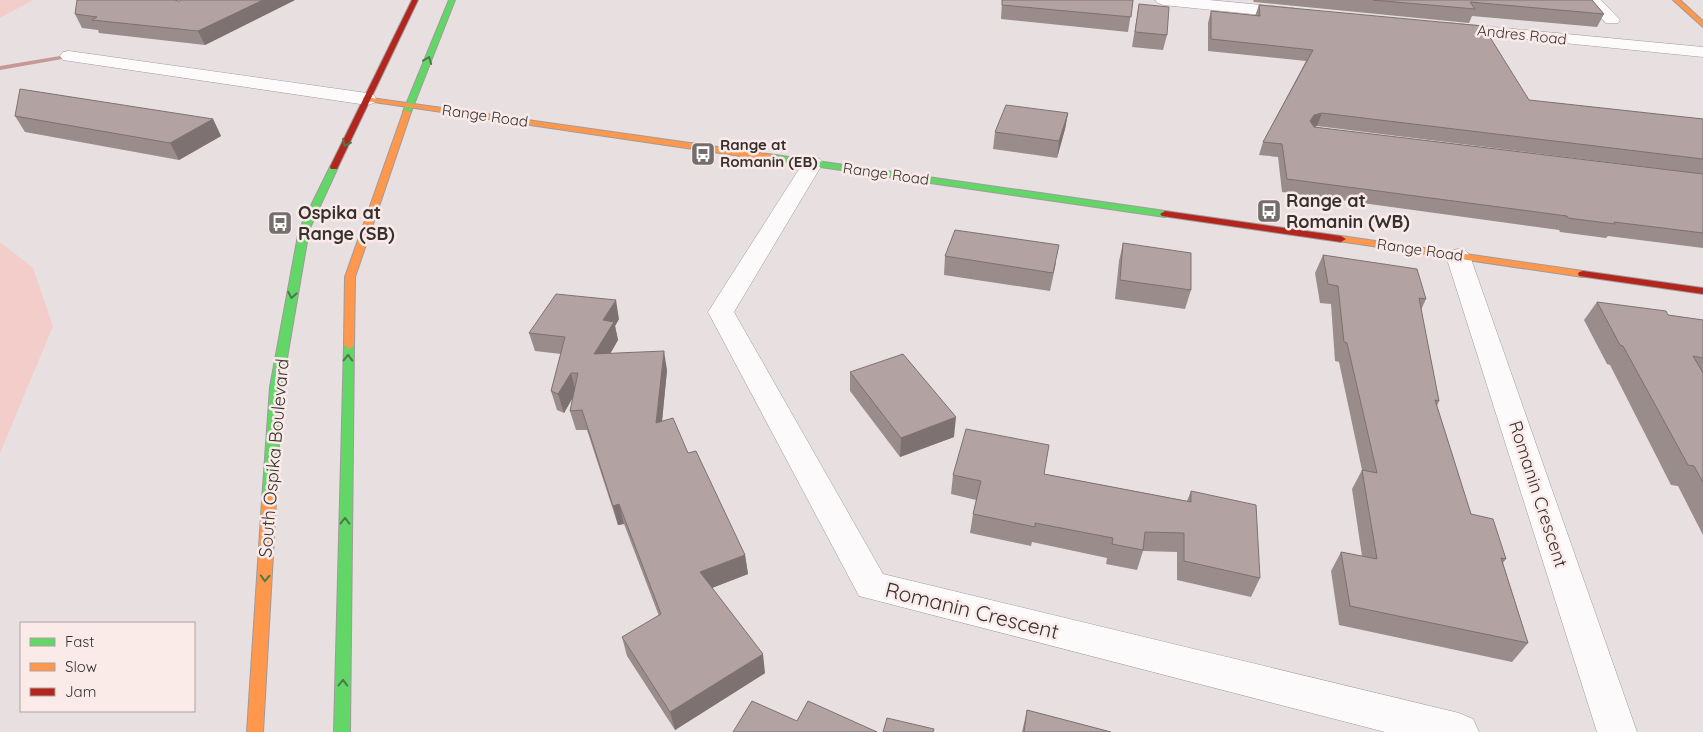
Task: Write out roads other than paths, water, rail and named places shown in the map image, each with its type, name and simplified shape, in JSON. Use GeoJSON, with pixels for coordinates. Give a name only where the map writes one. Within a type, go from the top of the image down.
{"type":"FeatureCollection","features":[{"type":"Feature","properties":{"kind":"main road","name":"South Ospika Boulevard"},"geometry":{"type":"LineString","coordinates":[[256,732],[276,386],[304,230],[415,0]]}},
{"type":"Feature","properties":{"kind":"main road"},"geometry":{"type":"LineString","coordinates":[[342,732],[350,278],[410,106],[452,0]]}},
{"type":"Feature","properties":{"kind":"main road"},"geometry":{"type":"LineString","coordinates":[[1676,0],[1703,25]]}},
{"type":"Feature","properties":{"kind":"main road","name":"Range Road"},"geometry":{"type":"LineString","coordinates":[[367,99],[1703,291]]}},
{"type":"Feature","properties":{"kind":"street"},"geometry":{"type":"LineString","coordinates":[[1163,0],[1308,14]]}},
{"type":"Feature","properties":{"kind":"street"},"geometry":{"type":"LineString","coordinates":[[1592,0],[1612,20]]}},
{"type":"Feature","properties":{"kind":"street","name":"Andres Road"},"geometry":{"type":"LineString","coordinates":[[1434,26],[1703,52]]}},
{"type":"Feature","properties":{"kind":"street","name":"Range Road"},"geometry":{"type":"LineString","coordinates":[[69,56],[367,99]]}},
{"type":"Feature","properties":{"kind":"street","name":"Romanin Crescent"},"geometry":{"type":"LineString","coordinates":[[813,163],[721,312],[871,586],[1459,732]]}},
{"type":"Feature","properties":{"kind":"street","name":"Romanin Crescent"},"geometry":{"type":"LineString","coordinates":[[1458,256],[1617,732]]}},
{"type":"Feature","properties":{"kind":"waterway"},"geometry":{"type":"LineString","coordinates":[[0,68],[66,57]]}},
{"type":"Feature","properties":{"kind":"place","name":"Range at Romanin (EB)"},"geometry":{"type":"Point","coordinates":[703,154]}},
{"type":"Feature","properties":{"kind":"place","name":"Range at Romanin (WB)"},"geometry":{"type":"Point","coordinates":[1269,211]}},
{"type":"Feature","properties":{"kind":"place","name":"Ospika at Range (SB)"},"geometry":{"type":"Point","coordinates":[280,223]}}]}
